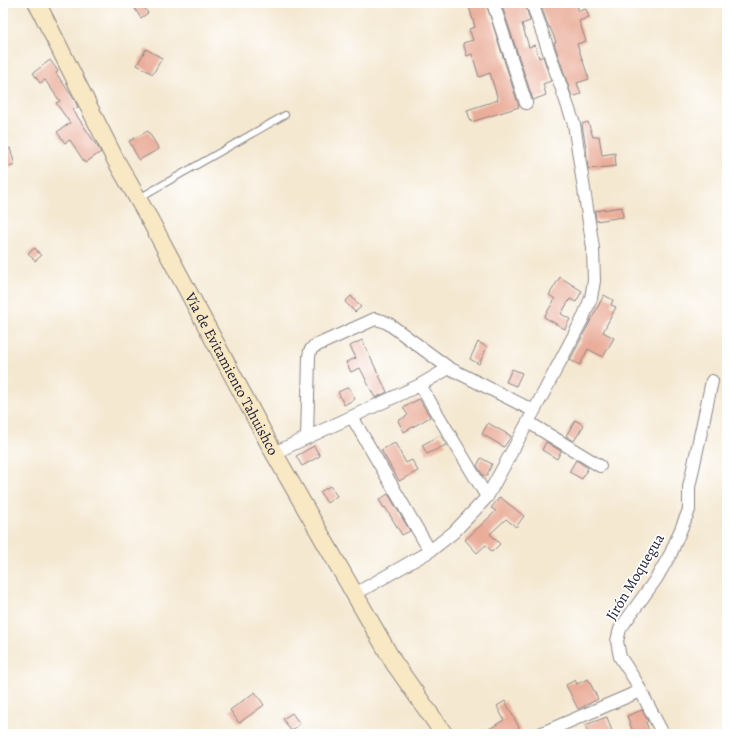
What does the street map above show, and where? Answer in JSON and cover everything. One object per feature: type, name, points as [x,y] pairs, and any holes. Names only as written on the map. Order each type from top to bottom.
[{"type":"main road","name":"Vía de Evitamiento Tahuishco","points":[[37,3],[115,159],[150,220],[274,453],[394,663],[444,734]]},
{"type":"street","points":[[493,3],[526,103]]},
{"type":"street","points":[[355,594],[430,551],[454,532],[487,497],[584,318],[591,298],[594,281],[593,248],[574,124],[532,3]]},
{"type":"street","points":[[307,438],[310,351],[313,347],[375,319],[383,320],[449,368],[534,411]]},
{"type":"street","points":[[274,453],[420,385],[449,368]]},
{"type":"street","name":"Jirón Moquegua","points":[[662,734],[653,713],[635,680],[620,657],[617,642],[620,629],[656,579],[670,553],[689,510],[689,487],[712,381]]},
{"type":"street","points":[[420,385],[487,497]]},
{"type":"street","points":[[352,417],[430,551]]},
{"type":"street","points":[[528,422],[600,466]]},
{"type":"street","points":[[540,734],[640,691]]},
{"type":"lane","points":[[138,199],[285,115]]},
{"type":"building","points":[[131,3],[141,3],[148,13],[141,18]]},
{"type":"building","points":[[468,3],[486,3],[519,107],[471,122],[467,110],[498,100],[490,73],[479,77],[472,54],[467,56],[463,43],[473,40],[469,29],[475,27]]},
{"type":"building","points":[[501,3],[525,3],[530,21],[522,24],[529,47],[535,45],[539,58],[543,56],[551,81],[543,84],[546,95],[533,100]]},
{"type":"building","points":[[540,3],[576,3],[579,11],[586,9],[589,17],[579,21],[586,41],[577,44],[589,79],[577,83],[581,94],[572,97],[554,43],[556,42]]},
{"type":"building","points":[[146,49],[162,58],[153,74],[137,65]]},
{"type":"building","points":[[50,60],[58,71],[56,73],[78,107],[73,110],[101,152],[85,163],[70,140],[65,143],[57,132],[70,123],[56,103],[60,101],[45,80],[40,83],[33,73]]},
{"type":"building","points":[[588,122],[593,137],[599,136],[602,155],[615,153],[616,166],[588,169],[582,124]]},
{"type":"building","points":[[148,131],[159,149],[139,160],[129,141]]},
{"type":"building","points":[[10,148],[15,165],[3,169],[3,150]]},
{"type":"building","points":[[622,207],[623,217],[596,221],[595,211]]},
{"type":"building","points":[[35,248],[41,256],[35,261],[28,253]]},
{"type":"building","points":[[560,277],[582,291],[576,302],[570,299],[561,314],[570,319],[565,329],[544,317],[555,299],[549,295]]},
{"type":"building","points":[[604,295],[613,300],[611,305],[616,307],[603,332],[614,338],[603,357],[588,349],[580,365],[570,360]]},
{"type":"building","points":[[351,296],[361,307],[355,312],[345,302]]},
{"type":"building","points":[[362,340],[387,392],[375,398],[360,368],[351,372],[346,362],[356,358],[350,346]]},
{"type":"building","points":[[478,342],[487,347],[479,364],[470,359]]},
{"type":"building","points":[[512,369],[522,373],[516,386],[506,382]]},
{"type":"building","points":[[349,387],[355,399],[344,405],[338,392]]},
{"type":"building","points":[[419,399],[430,417],[404,432],[398,421],[408,415],[403,408]]},
{"type":"building","points":[[575,420],[584,425],[574,441],[566,436]]},
{"type":"building","points":[[488,423],[511,436],[504,447],[482,434]]},
{"type":"building","points":[[441,435],[446,445],[427,454],[422,445]]},
{"type":"building","points":[[546,442],[561,451],[557,459],[542,450]]},
{"type":"building","points":[[395,443],[406,463],[412,460],[418,471],[399,481],[381,450]]},
{"type":"building","points":[[314,446],[320,456],[302,466],[296,456]]},
{"type":"building","points":[[481,458],[492,464],[486,477],[477,466]]},
{"type":"building","points":[[576,460],[588,468],[582,479],[569,472]]},
{"type":"building","points":[[330,486],[337,496],[327,503],[320,492]]},
{"type":"building","points":[[388,494],[410,531],[402,535],[379,500]]},
{"type":"building","points":[[500,497],[524,516],[516,527],[506,519],[490,534],[500,544],[492,552],[486,545],[477,553],[465,540],[496,511],[491,508]]},
{"type":"building","points":[[588,679],[598,699],[578,709],[566,685],[575,680],[577,684]]},
{"type":"building","points":[[255,692],[264,705],[239,723],[230,710]]},
{"type":"building","points":[[505,701],[521,731],[514,734],[481,734],[504,720],[497,706]]},
{"type":"building","points":[[642,710],[648,721],[646,722],[650,734],[634,734],[627,716]]},
{"type":"building","points":[[292,713],[300,724],[291,731],[283,719]]},
{"type":"building","points":[[607,717],[613,734],[589,734],[585,725]]}]
